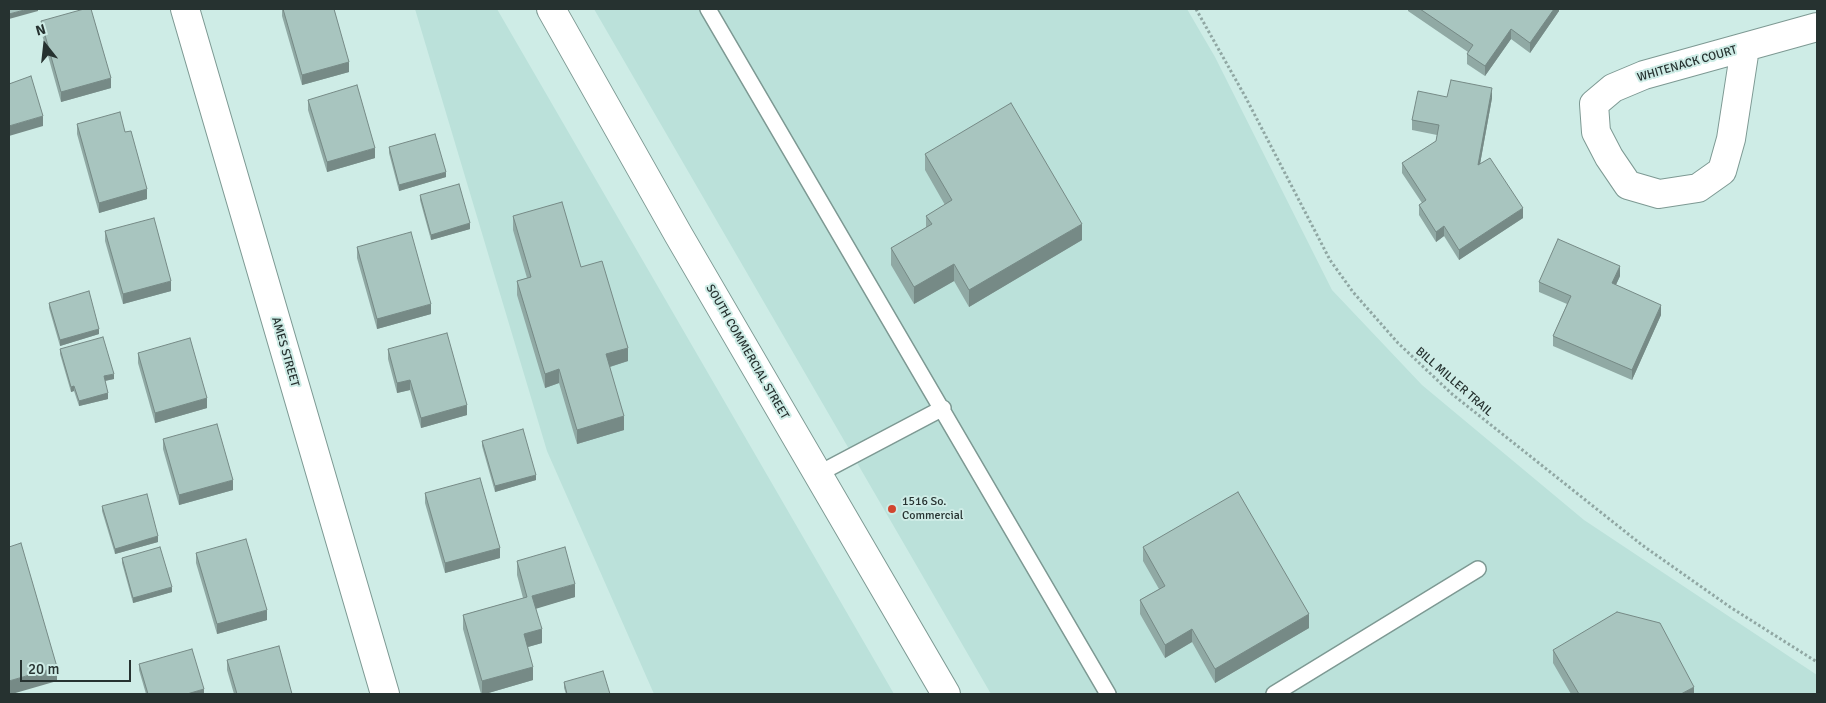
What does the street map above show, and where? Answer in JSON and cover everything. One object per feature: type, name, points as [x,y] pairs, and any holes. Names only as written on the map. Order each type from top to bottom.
[{"type":"street","name":"AMES STREET","points":[[185,9],[385,694]]},
{"type":"street","name":"SOUTH COMMERCIAL STREET","points":[[551,9],[946,694]]},
{"type":"street","name":"WHITENACK COURT","points":[[1744,48],[1731,139],[1722,171],[1698,188],[1660,194],[1628,185],[1609,157],[1596,132],[1594,104],[1613,88],[1644,75],[1817,28]]},
{"type":"lane","points":[[708,9],[943,408],[1108,694]]},
{"type":"lane","points":[[818,474],[943,408]]},
{"type":"lane","points":[[1274,694],[1478,569]]},
{"type":"path","name":"BILL MILLER TRAIL","points":[[1196,9],[1246,98],[1330,260],[1353,292],[1398,343],[1452,394],[1642,546],[1730,608],[1817,662]]},
{"type":"shaded area","points":[[415,9],[497,9],[894,694],[654,694],[547,451]]},
{"type":"shaded area","points":[[594,9],[1187,9],[1215,57],[1332,290],[1422,385],[1584,520],[1817,675],[1817,694],[991,694]]},
{"type":"building","points":[[9,9],[28,9],[9,14]]},
{"type":"building","points":[[84,9],[91,9],[111,78],[61,92],[41,21]]},
{"type":"building","points":[[283,9],[334,9],[349,62],[302,75]]},
{"type":"building","points":[[1420,9],[1554,9],[1530,43],[1511,29],[1485,66],[1467,54],[1473,45]]},
{"type":"building","points":[[31,76],[43,116],[9,126],[9,84]]},
{"type":"building","points":[[1451,80],[1492,88],[1478,165],[1490,158],[1523,208],[1459,250],[1444,226],[1436,232],[1419,205],[1426,200],[1402,163],[1436,141],[1439,125],[1412,120],[1418,91],[1447,97]]},
{"type":"building","points":[[357,85],[375,148],[327,162],[308,100]]},
{"type":"building","points":[[1011,103],[1082,224],[969,290],[954,264],[914,287],[891,248],[932,224],[926,216],[952,200],[925,154]]},
{"type":"building","points":[[120,112],[125,132],[131,131],[147,189],[99,203],[77,124]]},
{"type":"building","points":[[435,134],[446,172],[399,185],[389,147]]},
{"type":"building","points":[[459,184],[470,223],[431,235],[420,195]]},
{"type":"building","points":[[562,202],[581,267],[602,261],[628,348],[606,354],[624,416],[577,430],[559,369],[545,374],[517,281],[531,277],[513,216]]},
{"type":"building","points":[[154,218],[171,281],[123,294],[105,231]]},
{"type":"building","points":[[411,232],[431,304],[377,319],[357,247]]},
{"type":"building","points":[[1558,239],[1620,266],[1612,283],[1661,305],[1632,370],[1553,336],[1571,296],[1539,282]]},
{"type":"building","points":[[89,291],[99,329],[60,340],[49,303]]},
{"type":"building","points":[[447,333],[467,405],[421,418],[410,380],[397,383],[388,349]]},
{"type":"building","points":[[103,337],[114,374],[104,376],[108,393],[79,401],[74,386],[71,387],[60,349]]},
{"type":"building","points":[[190,338],[207,398],[155,413],[138,353]]},
{"type":"building","points":[[217,424],[233,480],[179,495],[163,439]]},
{"type":"building","points":[[523,429],[536,475],[495,486],[482,441]]},
{"type":"building","points":[[480,478],[500,548],[445,563],[425,493]]},
{"type":"building","points":[[1238,492],[1309,614],[1215,669],[1192,629],[1165,645],[1140,600],[1165,586],[1143,547]]},
{"type":"building","points":[[147,494],[158,536],[115,549],[102,506]]},
{"type":"building","points":[[246,539],[267,610],[217,624],[196,553]]},
{"type":"building","points":[[21,543],[57,667],[9,681],[9,547]]},
{"type":"building","points":[[160,547],[172,587],[133,598],[122,558]]},
{"type":"building","points":[[565,547],[575,584],[532,596],[542,629],[524,634],[533,667],[482,681],[463,615],[527,597],[517,561]]},
{"type":"building","points":[[1617,612],[1660,623],[1694,687],[1681,694],[1579,694],[1553,650]]},
{"type":"building","points":[[279,646],[292,694],[237,694],[227,660]]},
{"type":"building","points":[[192,649],[204,689],[187,694],[148,694],[139,664]]},
{"type":"building","points":[[603,671],[610,694],[567,694],[564,682]]},
{"type":"place","name":"1516 So. Commercial","points":[[892,509]]}]
